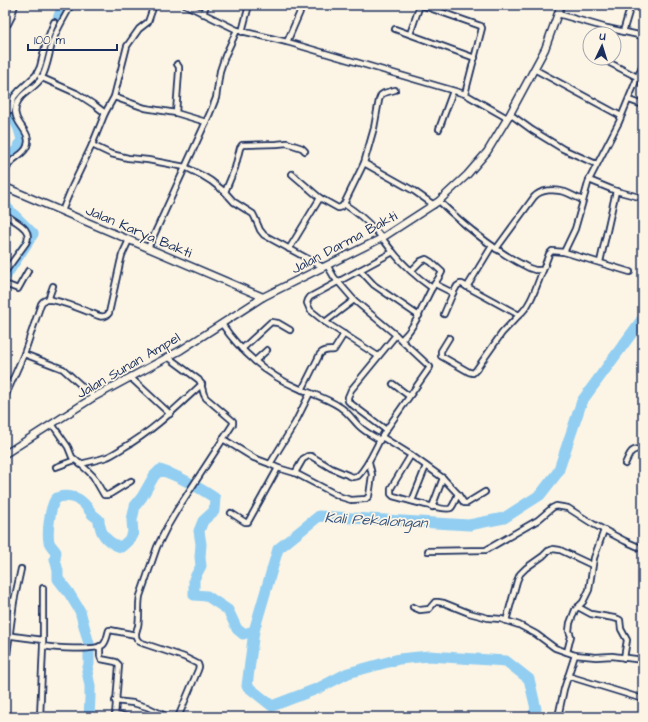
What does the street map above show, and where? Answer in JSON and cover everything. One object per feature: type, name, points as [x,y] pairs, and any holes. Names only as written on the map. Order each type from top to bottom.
[{"type":"street","points":[[12,29],[6,24],[11,18],[15,5]]},
{"type":"street","points":[[10,110],[16,98],[39,76],[53,40],[71,5]]},
{"type":"street","points":[[62,211],[92,146],[105,113],[114,97],[127,46],[139,29],[148,22],[154,5]]},
{"type":"street","points":[[186,5],[239,31],[287,42],[465,94],[509,116],[563,149],[596,164]]},
{"type":"street","points":[[203,14],[206,5]]},
{"type":"street","points":[[148,248],[206,122],[216,98],[224,56],[239,31],[250,5]]},
{"type":"street","points":[[287,42],[303,5]]},
{"type":"street","points":[[410,34],[421,5],[481,26],[482,32],[465,94]]},
{"type":"street","name":"Jalan Darma Bakti","points":[[263,297],[325,266],[385,243],[437,203],[467,175],[487,152],[509,116],[545,49],[561,5]]},
{"type":"street","points":[[623,32],[631,5]]},
{"type":"street","points":[[558,14],[607,28],[643,36]]},
{"type":"street","points":[[39,76],[46,43],[54,22]]},
{"type":"street","points":[[395,29],[475,58]]},
{"type":"street","points":[[176,113],[179,71],[177,64]]},
{"type":"street","points":[[564,252],[575,229],[589,180],[629,100],[643,64]]},
{"type":"street","points":[[615,66],[637,78]]},
{"type":"street","points":[[534,69],[621,116]]},
{"type":"street","points":[[39,76],[76,93],[105,113]]},
{"type":"street","points":[[292,174],[320,198],[338,208],[341,207],[344,204],[364,163],[374,128],[381,95],[395,90]]},
{"type":"street","points":[[439,129],[453,91]]},
{"type":"street","points":[[114,97],[145,108],[176,113],[206,122]]},
{"type":"street","points":[[7,168],[28,145],[27,134],[16,118],[16,98]]},
{"type":"street","points":[[629,100],[643,105]]},
{"type":"street","points":[[225,192],[235,168],[242,145],[288,143],[302,148],[305,151]]},
{"type":"street","points":[[92,146],[111,154],[185,168],[211,181],[225,192],[234,202],[253,214],[260,230],[264,235],[325,266],[354,300],[396,335],[430,367],[430,370],[386,430],[369,462],[358,476],[353,477],[331,468],[311,456],[303,459],[295,473]]},
{"type":"street","points":[[364,163],[437,203],[494,248],[529,268],[543,270]]},
{"type":"street","points":[[589,180],[616,191],[643,198]]},
{"type":"street","name":"Jalan Karya Bakti","points":[[5,187],[263,297]]},
{"type":"street","points":[[467,287],[494,248],[534,196],[538,193],[542,191],[564,192],[583,200]]},
{"type":"street","points":[[600,262],[616,191]]},
{"type":"street","points":[[289,249],[320,198]]},
{"type":"street","points":[[344,204],[366,220],[393,252],[425,283],[453,293]]},
{"type":"street","points":[[5,214],[25,229],[28,235],[26,243],[5,272]]},
{"type":"street","points":[[5,397],[24,354],[39,307],[44,301],[48,300],[64,304],[103,317],[107,316],[109,313],[122,255],[129,240]]},
{"type":"street","points":[[449,338],[441,351],[441,356],[473,373],[502,333],[525,309],[531,299],[549,254],[552,251],[564,252],[630,272]]},
{"type":"street","points":[[378,356],[325,322],[310,310],[307,303],[310,297],[393,252]]},
{"type":"street","points":[[401,340],[419,316],[442,272],[426,259],[421,261],[411,271]]},
{"type":"street","points":[[360,270],[374,285],[419,316]]},
{"type":"street","points":[[7,285],[18,289],[28,271]]},
{"type":"street","points":[[444,314],[453,293],[460,284],[519,315]]},
{"type":"street","points":[[48,300],[53,286]]},
{"type":"street","name":"Jalan Sunan Ampel","points":[[5,454],[94,398],[181,350],[263,297]]},
{"type":"street","points":[[325,322],[354,300]]},
{"type":"street","points":[[242,349],[271,322],[278,323],[290,330]]},
{"type":"street","points":[[222,324],[231,337],[255,361],[276,376],[302,390],[322,397],[341,407],[362,429],[411,455],[443,478],[464,503],[467,503],[485,492]]},
{"type":"street","points":[[302,390],[320,354],[323,351],[334,350],[344,334]]},
{"type":"street","points":[[386,430],[350,403],[348,396],[351,390],[396,335]]},
{"type":"street","points":[[255,361],[267,350]]},
{"type":"street","points":[[24,354],[63,369],[94,398]]},
{"type":"street","points":[[168,357],[192,374],[202,384],[206,398],[233,421],[233,424],[177,510],[157,547],[140,596],[139,622],[136,638],[139,641],[184,657],[198,664],[199,667],[179,716]]},
{"type":"street","points":[[130,377],[170,414]]},
{"type":"street","points":[[80,464],[108,456],[130,444],[170,414],[202,384]]},
{"type":"street","points":[[393,384],[410,396]]},
{"type":"street","points":[[270,464],[295,423],[310,393]]},
{"type":"street","points":[[52,424],[68,447],[72,457],[93,476],[104,495],[110,494],[131,481]]},
{"type":"street","points":[[223,439],[254,458],[295,473],[341,497],[350,500],[366,499],[368,496],[372,475],[369,462]]},
{"type":"street","points":[[625,464],[631,451],[636,448],[643,449]]},
{"type":"street","points":[[411,455],[391,488],[390,491],[393,496],[450,509],[458,494]]},
{"type":"street","points":[[56,467],[75,460]]},
{"type":"street","points":[[412,501],[426,466]]},
{"type":"street","points":[[231,513],[246,523],[248,522],[278,468]]},
{"type":"street","points":[[432,506],[443,478]]},
{"type":"street","points":[[428,551],[486,550],[538,520],[556,506],[568,508],[604,530],[643,549]]},
{"type":"street","points":[[567,652],[571,636],[569,631],[570,623],[575,610],[586,598],[589,590],[592,565],[604,530]]},
{"type":"street","points":[[506,621],[520,574],[548,551],[553,549],[560,550],[592,565]]},
{"type":"street","points":[[5,670],[14,601],[21,569]]},
{"type":"street","points":[[40,717],[43,646],[43,588]]},
{"type":"street","points":[[5,601],[14,601]]},
{"type":"street","points":[[413,607],[420,610],[429,610],[435,602],[440,602],[479,616],[519,625],[536,634],[555,648],[575,655],[596,657],[612,656],[643,660]]},
{"type":"street","points":[[578,607],[591,614],[620,620],[621,629],[627,640],[624,658]]},
{"type":"street","points":[[43,646],[71,649],[100,646],[106,641],[109,630],[136,635]]},
{"type":"street","points":[[9,636],[43,640]]},
{"type":"street","points":[[100,646],[101,659],[116,662],[119,665],[115,714],[129,717]]},
{"type":"street","points":[[558,717],[564,689],[575,655]]},
{"type":"street","points":[[568,676],[643,699]]},
{"type":"street","points":[[115,701],[133,703],[147,707],[168,717]]},
{"type":"waterway","points":[[5,165],[22,140],[12,113],[13,105],[17,95],[36,79],[44,63],[63,5]]},
{"type":"waterway","points":[[5,206],[33,234],[5,277]]},
{"type":"waterway","name":"Kali Pekalongan","points":[[532,717],[536,709],[529,679],[506,661],[429,656],[399,659],[348,673],[319,688],[272,706],[247,686],[254,631],[278,549],[319,516],[469,525],[504,518],[540,495],[558,472],[582,401],[643,318]]},
{"type":"waterway","points":[[89,717],[90,686],[87,671],[89,664],[89,644],[80,611],[58,579],[55,559],[56,552],[49,542],[48,532],[50,518],[57,498],[61,496],[70,497],[76,498],[82,502],[92,514],[98,518],[101,530],[105,537],[110,542],[121,547],[133,534],[132,520],[135,506],[154,476],[160,470],[182,479],[215,498],[214,511],[203,521],[199,531],[201,544],[201,566],[194,579],[194,595],[207,596],[228,610],[237,629],[243,634],[254,631]]}]
